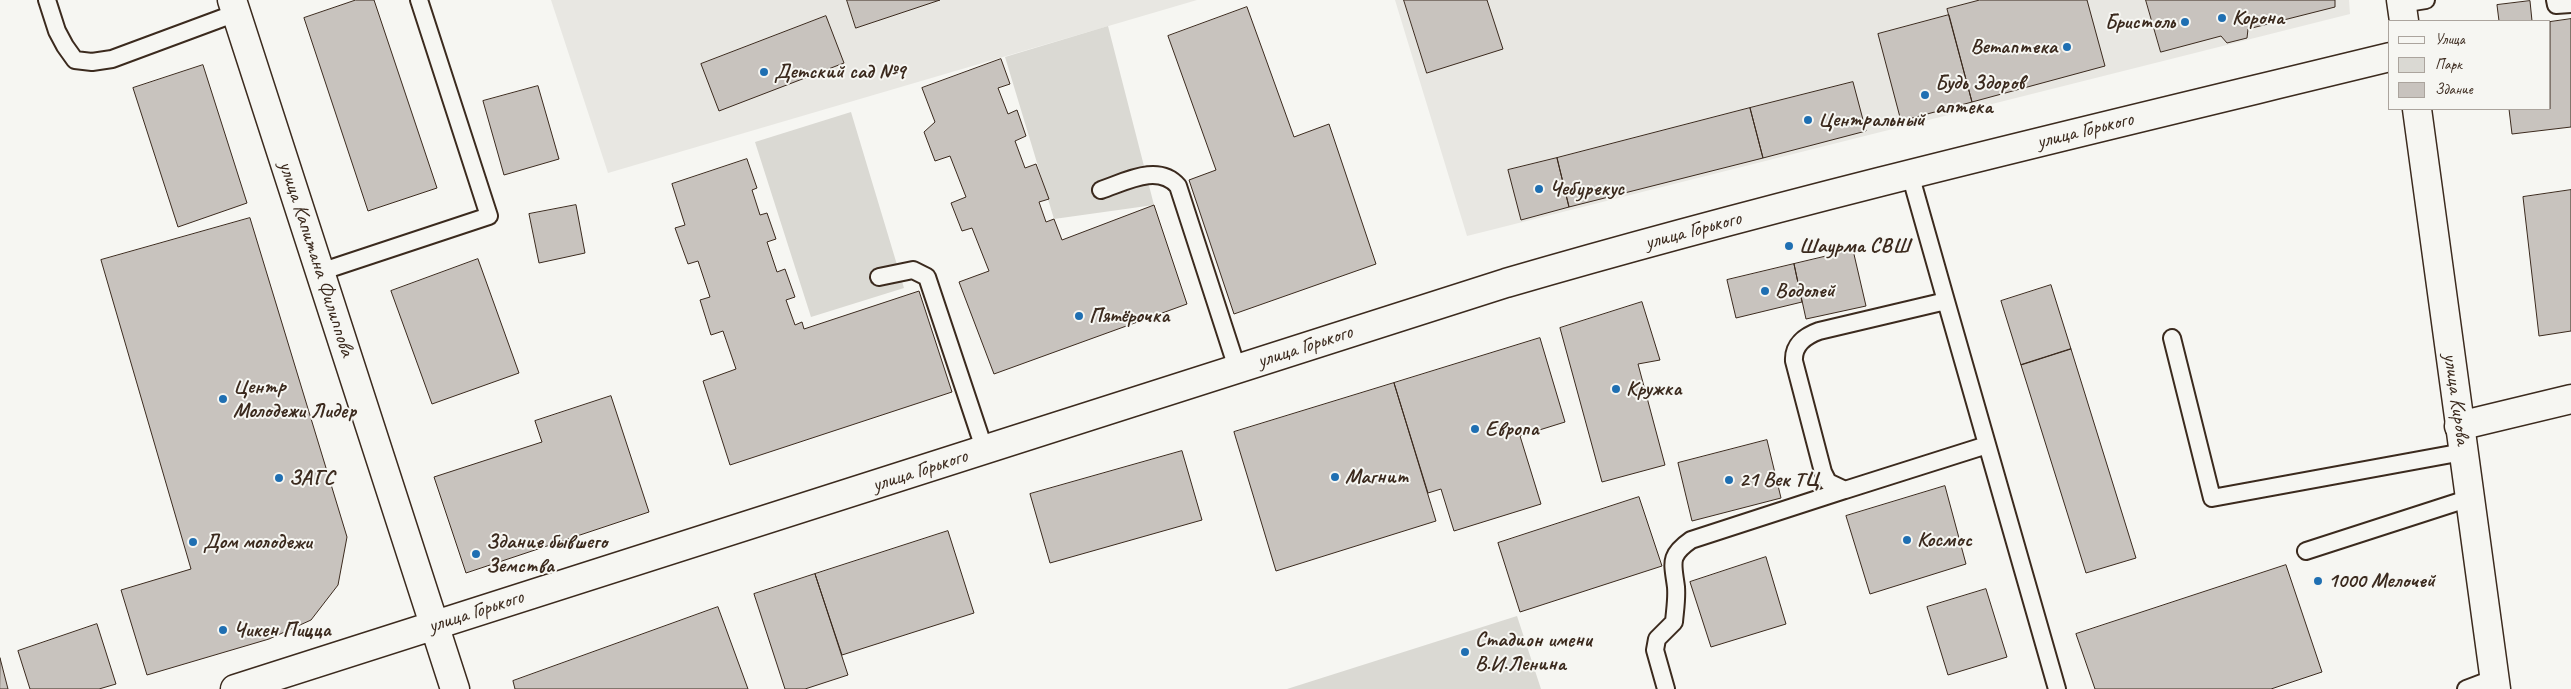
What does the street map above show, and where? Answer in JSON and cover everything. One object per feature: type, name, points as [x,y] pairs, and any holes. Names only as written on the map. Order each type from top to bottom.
[{"type":"street","name":"улица Капитана Филиппова","points":[[234,7],[455,689]]},
{"type":"street","name":"улица Горького","points":[[235,689],[985,451],[1237,368],[1576,263],[1910,174],[2388,57]]},
{"type":"street","name":"улица Кирова","points":[[2417,110],[2496,684]]},
{"type":"street","points":[[2461,439],[2571,399]]},
{"type":"lane","points":[[47,0],[65,46],[75,60],[92,62],[112,59],[234,7]]},
{"type":"lane","points":[[320,272],[489,216],[419,0]]},
{"type":"lane","points":[[2555,0],[2556,5],[2571,4]]},
{"type":"lane","points":[[1101,190],[1156,174],[1172,179],[1178,186],[1237,368]]},
{"type":"lane","points":[[1910,174],[2057,689]]},
{"type":"lane","points":[[879,277],[913,270],[927,277],[985,451]]},
{"type":"lane","points":[[1845,490],[1831,484],[1822,472],[1794,361],[1798,345],[1806,337],[1819,331],[1946,301]]},
{"type":"lane","points":[[2172,338],[2212,498],[2461,439]]},
{"type":"lane","points":[[1666,689],[1655,650],[1657,639],[1674,622],[1676,588],[1672,564],[1680,548],[1700,537],[1987,445]]},
{"type":"lane","points":[[2306,551],[2470,498]]},
{"type":"lane","points":[[2466,689],[2496,684]]},
{"type":"shaded area","name":"Детский сад №9","points":[[551,0],[1197,0],[608,173]]},
{"type":"shaded area","points":[[1395,0],[2349,0],[2350,14],[1467,236]]},
{"type":"green space","points":[[1108,26],[1154,205],[1054,219],[1005,57]]},
{"type":"green space","points":[[851,112],[904,288],[811,317],[755,142]]},
{"type":"green space","name":"Стадион имени В.И.Ленина","points":[[1517,616],[1541,689],[1287,689]]},
{"type":"building","points":[[356,0],[374,0],[437,188],[368,211],[304,18]]},
{"type":"building","points":[[847,0],[940,0],[856,28]]},
{"type":"building","points":[[1404,0],[1487,0],[1503,49],[1427,73]]},
{"type":"building","points":[[1980,0],[2087,0],[2105,66],[1972,102],[1947,9]]},
{"type":"building","name":"Корона","points":[[2146,0],[2335,0],[2335,7],[2248,29],[2247,38],[2227,43],[2221,36],[2161,52]]},
{"type":"building","points":[[2530,1],[2532,20],[2499,20],[2497,5]]},
{"type":"building","points":[[1247,7],[1294,137],[1329,124],[1376,264],[1234,314],[1189,180],[1216,170],[1168,36]]},
{"type":"building","points":[[1949,15],[1972,102],[1901,121],[1878,34]]},
{"type":"building","points":[[826,16],[844,63],[719,111],[701,64]]},
{"type":"building","points":[[2571,19],[2571,127],[2512,134],[2509,110],[2551,110],[2551,22]]},
{"type":"building","points":[[1001,59],[1010,84],[998,88],[1008,114],[1017,110],[1026,136],[1015,141],[1025,168],[1036,164],[1049,199],[1039,202],[1046,222],[1054,219],[1062,240],[1154,205],[1187,304],[994,374],[959,282],[989,271],[972,228],[962,231],[951,203],[966,197],[950,156],[935,161],[924,132],[935,122],[922,88]]},
{"type":"building","points":[[203,65],[247,203],[178,227],[133,88]]},
{"type":"building","name":"Центральный","points":[[1853,82],[1866,131],[1763,158],[1750,108]]},
{"type":"building","points":[[538,86],[559,159],[504,175],[483,101]]},
{"type":"building","points":[[1750,108],[1763,158],[1569,207],[1557,158]]},
{"type":"building","points":[[1557,158],[1569,207],[1521,220],[1508,170]]},
{"type":"building","points":[[747,159],[757,188],[752,190],[760,215],[767,213],[776,239],[767,242],[777,272],[785,269],[795,297],[786,300],[795,325],[802,322],[804,329],[919,291],[952,392],[730,465],[703,381],[736,369],[723,331],[711,335],[700,300],[710,297],[698,261],[688,264],[675,228],[685,225],[672,184]]},
{"type":"building","points":[[2571,190],[2571,331],[2539,336],[2523,197]]},
{"type":"building","points":[[576,205],[585,253],[539,263],[529,214]]},
{"type":"building","name":"Центр Молодежи Лидер","points":[[250,218],[347,537],[338,585],[311,620],[269,639],[147,675],[121,590],[191,569],[101,260]]},
{"type":"building","points":[[1853,250],[1866,306],[1806,319],[1794,264]]},
{"type":"building","points":[[478,259],[519,373],[432,404],[391,291]]},
{"type":"building","name":"Водолей","points":[[1794,264],[1802,302],[1736,318],[1727,280]]},
{"type":"building","points":[[2051,285],[2071,349],[2021,365],[2001,301]]},
{"type":"building","points":[[1642,302],[1660,360],[1638,364],[1665,465],[1602,482],[1560,328]]},
{"type":"building","name":"Европа","points":[[1540,338],[1565,422],[1520,436],[1541,504],[1454,531],[1441,489],[1428,493],[1394,383]]},
{"type":"building","points":[[2071,349],[2136,558],[2086,573],[2021,365]]},
{"type":"building","points":[[1394,383],[1436,521],[1276,571],[1234,432]]},
{"type":"building","points":[[611,396],[649,512],[466,573],[434,477],[542,442],[535,421]]},
{"type":"building","name":"21 Век ТЦ","points":[[1767,440],[1781,498],[1692,521],[1678,463]]},
{"type":"building","points":[[1182,451],[1202,520],[1050,563],[1030,494]]},
{"type":"building","name":"Космос","points":[[1945,486],[1966,564],[1870,594],[1846,516]]},
{"type":"building","points":[[1639,497],[1662,566],[1520,612],[1498,543]]},
{"type":"building","points":[[948,531],[974,613],[842,655],[815,574]]},
{"type":"building","points":[[1766,557],[1786,624],[1711,647],[1690,582]]},
{"type":"building","points":[[2286,565],[2322,672],[2271,689],[2095,689],[2076,634]]},
{"type":"building","points":[[815,574],[848,675],[805,689],[785,689],[754,594]]},
{"type":"building","points":[[1986,589],[2007,657],[1948,675],[1927,607]]},
{"type":"building","points":[[718,607],[748,689],[515,689],[513,681]]},
{"type":"building","points":[[97,624],[116,684],[99,689],[30,689],[18,651]]},
{"type":"building","points":[[0,658],[8,689],[0,689]]},
{"type":"place","name":"Корона","points":[[2222,18]]},
{"type":"place","name":"Бристоль","points":[[2185,22]]},
{"type":"place","name":"Ветаптека","points":[[2067,47]]},
{"type":"place","name":"Детский сад №9","points":[[764,72]]},
{"type":"place","name":"Будь Здоров аптека","points":[[1925,95]]},
{"type":"place","name":"Центральный","points":[[1808,120]]},
{"type":"place","name":"Чебурекус","points":[[1539,189]]},
{"type":"place","name":"Шаурма СВШ","points":[[1789,246]]},
{"type":"place","name":"Водолей","points":[[1765,291]]},
{"type":"place","name":"Пятёрочка","points":[[1079,316]]},
{"type":"place","name":"Кружка","points":[[1616,389]]},
{"type":"place","name":"Центр Молодежи Лидер","points":[[223,399]]},
{"type":"place","name":"Европа","points":[[1475,429]]},
{"type":"place","name":"Магнит","points":[[1335,477]]},
{"type":"place","name":"ЗАГС","points":[[279,478]]},
{"type":"place","name":"21 Век ТЦ","points":[[1729,480]]},
{"type":"place","name":"Космос","points":[[1907,540]]},
{"type":"place","name":"Дом молодежи","points":[[193,542]]},
{"type":"place","name":"Здание бывшего Земства","points":[[476,554]]},
{"type":"place","name":"1000 Мелочей","points":[[2318,581]]},
{"type":"place","name":"Чикен Пицца","points":[[223,630]]},
{"type":"place","name":"Стадион имени В.И.Ленина","points":[[1465,652]]}]
